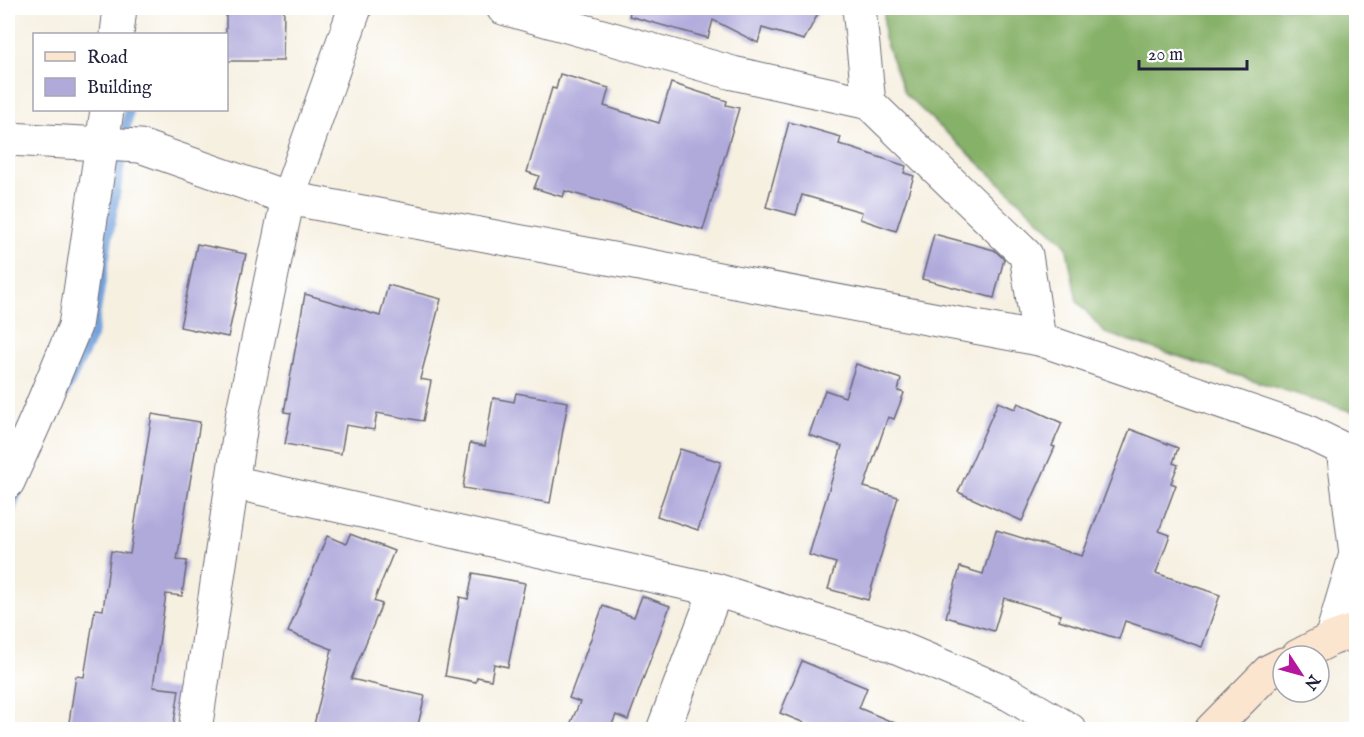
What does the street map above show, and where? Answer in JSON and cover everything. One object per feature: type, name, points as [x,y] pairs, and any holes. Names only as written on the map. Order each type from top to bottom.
[{"type":"street","points":[[117,33],[120,8]]},
{"type":"street","points":[[195,729],[243,411],[288,198],[355,8]]},
{"type":"street","points":[[503,8],[558,15],[733,73],[869,104],[1026,255],[1039,339]]},
{"type":"street","points":[[860,8],[869,104]]},
{"type":"street","points":[[8,482],[75,326],[117,144],[107,111]]},
{"type":"street","points":[[8,139],[117,144],[288,198],[1039,339],[1304,430],[1350,455],[1356,554],[1344,634],[1323,644]]},
{"type":"street","points":[[232,482],[716,590],[892,645],[1009,694],[1070,729]]},
{"type":"street","points":[[663,729],[716,590]]},
{"type":"street","points":[[1211,729],[1271,670]]},
{"type":"green space","points":[[884,8],[1356,8],[1356,413],[1105,333],[1077,301],[1066,245],[905,94],[884,38]]},
{"type":"building","points":[[226,8],[284,8],[283,61],[228,61],[228,33],[226,33]]},
{"type":"building","points":[[631,8],[821,8],[804,40],[762,28],[758,43],[713,20],[708,38],[629,16]]},
{"type":"building","points":[[560,74],[609,88],[604,106],[659,123],[671,83],[727,101],[726,105],[739,108],[703,230],[565,191],[563,197],[534,188],[539,176],[527,172],[552,88],[556,89]]},
{"type":"building","points":[[789,122],[841,137],[839,144],[906,166],[904,173],[914,176],[896,231],[860,219],[862,212],[802,195],[796,215],[766,207]]},
{"type":"building","points":[[934,234],[994,250],[1004,259],[994,298],[922,279]]},
{"type":"building","points":[[197,244],[246,254],[228,337],[180,327]]},
{"type":"building","points":[[388,285],[441,299],[420,379],[431,381],[423,421],[377,413],[374,430],[346,425],[341,454],[285,444],[291,413],[284,412],[305,294],[380,316]]},
{"type":"building","points":[[856,364],[901,379],[898,391],[904,393],[894,419],[888,417],[864,487],[898,497],[868,600],[828,589],[836,563],[809,555],[842,446],[809,435],[825,390],[845,397]]},
{"type":"building","points":[[516,393],[568,402],[550,503],[463,488],[470,443],[485,446],[493,398],[514,402]]},
{"type":"building","points":[[998,402],[1015,409],[1018,403],[1062,423],[1052,446],[1055,447],[1022,521],[958,492]]},
{"type":"building","points":[[152,414],[200,422],[177,560],[187,561],[182,596],[166,594],[153,687],[179,690],[173,729],[68,729],[76,676],[84,677],[95,609],[103,610],[111,551],[130,554]]},
{"type":"building","points":[[1130,429],[1178,448],[1173,463],[1178,465],[1171,483],[1176,485],[1159,531],[1170,535],[1156,573],[1220,595],[1202,647],[1125,621],[1119,639],[1059,620],[1061,615],[1004,598],[994,631],[946,617],[960,567],[983,574],[996,530],[1082,556]]},
{"type":"building","points":[[680,449],[721,462],[698,530],[657,516]]},
{"type":"building","points":[[350,534],[394,551],[374,601],[382,604],[351,679],[425,696],[417,729],[313,729],[332,649],[288,632],[327,536],[346,544]]},
{"type":"building","points":[[473,573],[525,583],[508,667],[494,664],[491,680],[477,677],[476,682],[445,676],[460,597],[468,599]]},
{"type":"building","points":[[642,596],[670,606],[628,720],[616,715],[610,729],[568,729],[580,702],[569,698],[603,606],[634,617]]},
{"type":"building","points":[[802,661],[867,688],[859,708],[909,729],[819,729],[780,713]]},
{"type":"waterway","points":[[64,394],[92,336],[129,111]]},
{"type":"waterway","points":[[8,518],[20,483]]}]
